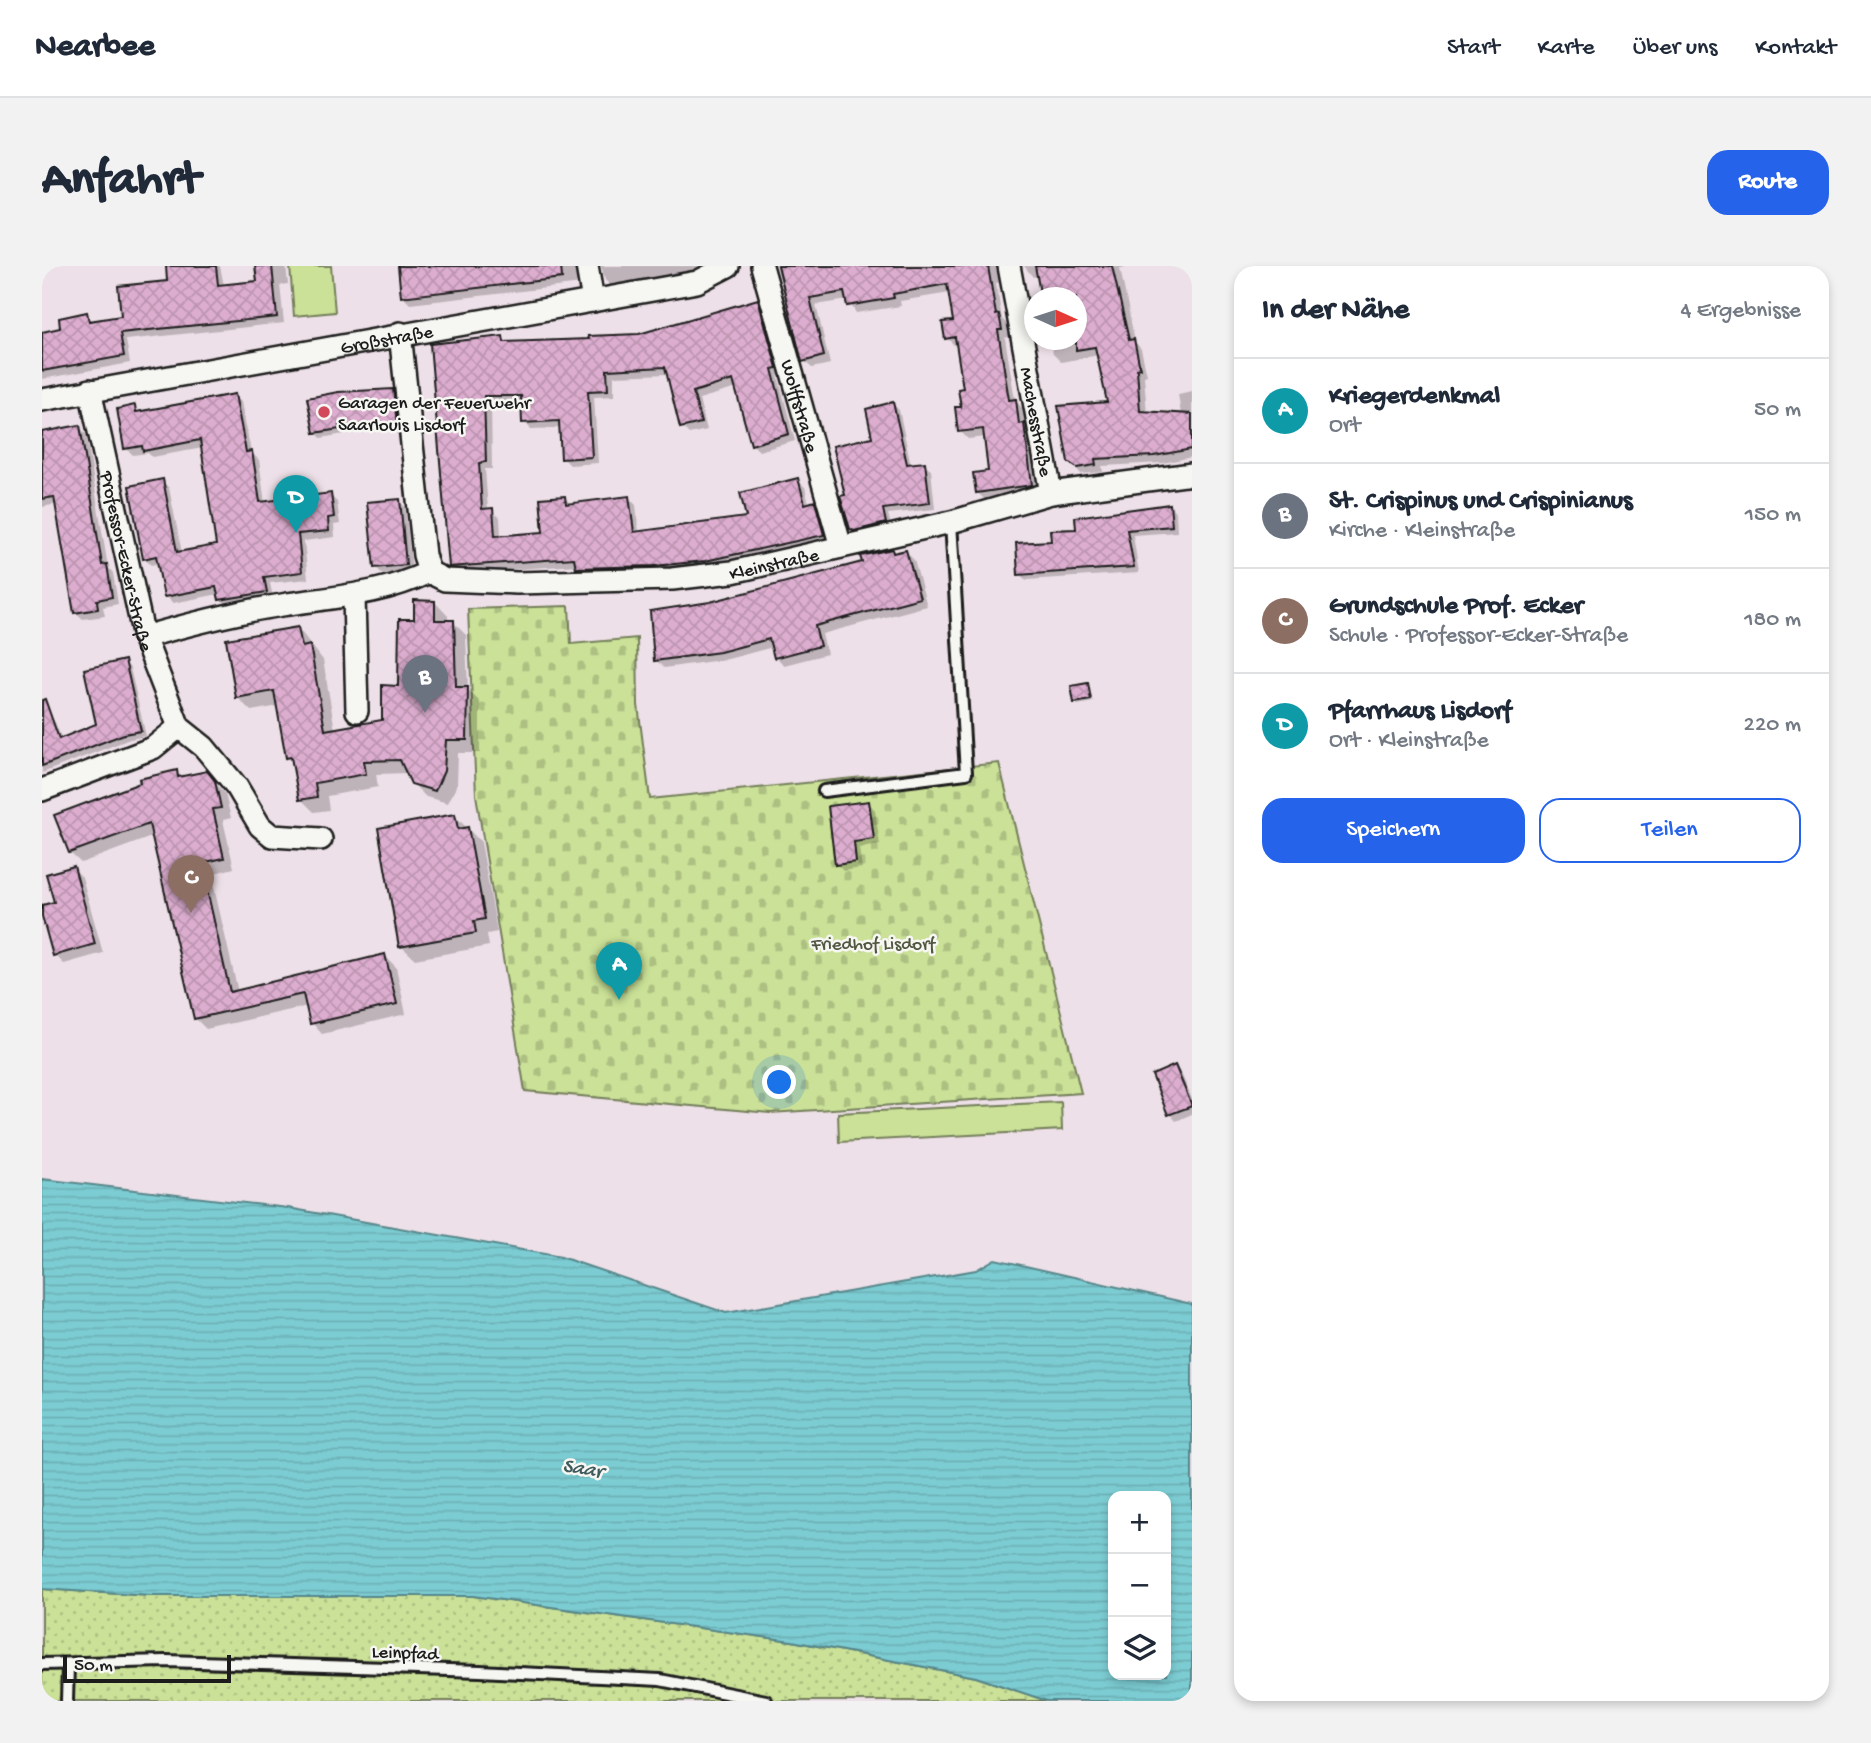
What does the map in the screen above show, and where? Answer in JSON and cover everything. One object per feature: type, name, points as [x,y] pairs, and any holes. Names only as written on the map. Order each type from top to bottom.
[{"type":"street","points":[[587,266],[593,301]]},
{"type":"street","name":"Großstraße","points":[[42,400],[697,282],[728,266]]},
{"type":"street","name":"Wolffstraße","points":[[762,266],[841,547]]},
{"type":"street","name":"Machesstraße","points":[[1009,266],[1051,493]]},
{"type":"street","points":[[144,637],[219,616],[284,604],[354,597],[406,583],[429,572],[424,555],[400,334]]},
{"type":"street","name":"Professor-Ecker-Straße","points":[[90,390],[144,637],[178,727]]},
{"type":"street","name":"Kleinstraße","points":[[429,572],[445,580],[517,583],[672,579],[732,572],[951,522],[1051,493],[1192,474]]},
{"type":"street","points":[[354,597],[357,710]]},
{"type":"street","points":[[42,790],[153,748],[178,727],[204,747],[237,787],[260,826],[272,836],[321,839]]},
{"type":"lane","points":[[824,791],[967,773],[951,522]]},
{"type":"lane","name":"Leinpfad","points":[[42,1664],[166,1661],[563,1675],[660,1680],[766,1701]]},
{"type":"lane","points":[[67,1701],[68,1665]]},
{"type":"green space","points":[[290,266],[331,266],[335,312],[294,316]]},
{"type":"green space","name":"Friedhof Lisdorf","points":[[569,606],[571,644],[637,638],[638,705],[650,799],[999,763],[1081,1093],[770,1113],[525,1091],[476,795],[468,609]]},
{"type":"green space","points":[[1061,1102],[1062,1130],[839,1142],[838,1113]]},
{"type":"green space","points":[[42,1589],[151,1596],[473,1596],[792,1641],[976,1677],[1047,1701],[42,1701]]},
{"type":"water","name":"Saar","points":[[42,1179],[288,1208],[561,1257],[726,1313],[976,1270],[995,1259],[1192,1304],[1192,1701],[1047,1701],[976,1677],[792,1641],[473,1596],[151,1596],[42,1589]]},
{"type":"building","points":[[166,266],[216,266],[218,285],[257,281],[255,266],[272,266],[277,317],[120,333],[124,356],[42,371],[42,332],[60,328],[59,318],[87,312],[89,321],[121,316],[118,286],[167,281]]},
{"type":"building","points":[[398,266],[561,266],[562,278],[401,297]]},
{"type":"building","points":[[778,266],[988,266],[996,315],[999,314],[1002,330],[998,330],[1009,400],[1016,399],[1019,424],[1024,423],[1032,485],[976,493],[973,473],[988,471],[983,429],[958,432],[955,407],[961,407],[958,389],[963,388],[955,337],[945,339],[942,322],[953,321],[947,284],[893,294],[894,298],[847,306],[844,292],[810,298],[824,356],[802,362]]},
{"type":"building","points":[[1035,266],[1112,266],[1129,340],[1134,339],[1140,368],[1137,369],[1140,411],[1192,414],[1192,449],[1154,456],[1095,459],[1096,465],[1077,468],[1068,462],[1058,406],[1107,402],[1095,347],[1087,348],[1087,287],[1039,287]]},
{"type":"building","points":[[758,299],[777,368],[772,369],[789,434],[751,445],[733,380],[693,392],[701,423],[680,428],[665,367],[607,370],[608,390],[588,391],[592,457],[561,459],[559,421],[522,423],[521,396],[484,396],[486,462],[479,463],[482,509],[493,508],[495,536],[543,532],[540,498],[565,496],[566,504],[629,496],[634,532],[746,517],[740,493],[798,478],[805,504],[815,501],[824,535],[705,561],[654,566],[576,568],[574,558],[449,567],[430,344],[503,336],[504,342],[639,334]]},
{"type":"building","points":[[393,389],[397,424],[339,426],[340,429],[314,433],[307,398],[338,392]]},
{"type":"building","points":[[235,394],[246,452],[252,451],[260,502],[331,493],[334,517],[328,518],[329,531],[298,534],[302,572],[264,577],[267,592],[219,600],[216,587],[164,597],[156,556],[143,559],[129,486],[163,479],[177,552],[216,545],[200,440],[143,451],[142,446],[124,449],[117,409],[135,405],[136,412]]},
{"type":"building","points":[[893,402],[907,464],[925,462],[930,503],[883,509],[886,523],[854,531],[850,529],[840,496],[845,495],[833,446],[872,437],[866,409]]},
{"type":"building","points":[[80,425],[102,565],[107,564],[112,597],[97,600],[98,609],[74,613],[54,497],[42,499],[42,432]]},
{"type":"building","points":[[400,499],[406,565],[374,568],[367,502]]},
{"type":"building","points":[[1170,504],[1172,526],[1127,530],[1134,567],[1018,575],[1016,543],[1051,541],[1050,530],[1076,529],[1075,517]]},
{"type":"building","points":[[892,549],[893,553],[906,550],[920,598],[815,626],[820,646],[774,658],[769,639],[720,652],[654,661],[650,611],[710,602],[862,562],[860,556]]},
{"type":"building","points":[[414,600],[435,601],[435,620],[454,620],[456,687],[468,687],[467,740],[446,740],[444,771],[435,791],[411,784],[400,760],[364,761],[366,774],[315,783],[317,797],[299,800],[291,757],[286,758],[274,691],[236,698],[226,639],[298,627],[302,647],[310,645],[325,730],[382,720],[382,685],[398,686],[399,619],[414,619]]},
{"type":"building","points":[[125,660],[141,731],[124,734],[42,766],[42,700],[45,699],[59,739],[96,724],[84,669]]},
{"type":"building","points":[[1088,683],[1091,700],[1074,703],[1071,686]]},
{"type":"building","points":[[177,770],[178,777],[207,771],[215,781],[221,808],[213,809],[224,858],[201,863],[230,992],[385,954],[397,1004],[310,1024],[303,994],[194,1019],[149,824],[69,853],[54,815],[140,783],[139,779]]},
{"type":"building","points":[[869,801],[874,839],[854,842],[856,862],[835,865],[828,806]]},
{"type":"building","points":[[455,814],[458,829],[468,827],[485,919],[474,921],[476,933],[399,947],[378,828]]},
{"type":"building","points":[[74,866],[95,944],[53,956],[42,916],[42,905],[54,902],[46,874]]},
{"type":"building","points":[[1175,1065],[1192,1106],[1168,1115],[1152,1075]]},
{"type":"place","name":"Garagen der Feuerwehr Saarlouis Lisdorf","points":[[324,412]]},
{"type":"place","name":"Pfarrhaus Lisdorf","points":[[296,533]]},
{"type":"place","name":"St. Crispinus und Crispinianus","points":[[425,713]]},
{"type":"place","name":"Grundschule Prof. Ecker","points":[[191,913]]},
{"type":"place","name":"Kriegerdenkmal","points":[[619,1000]]}]
